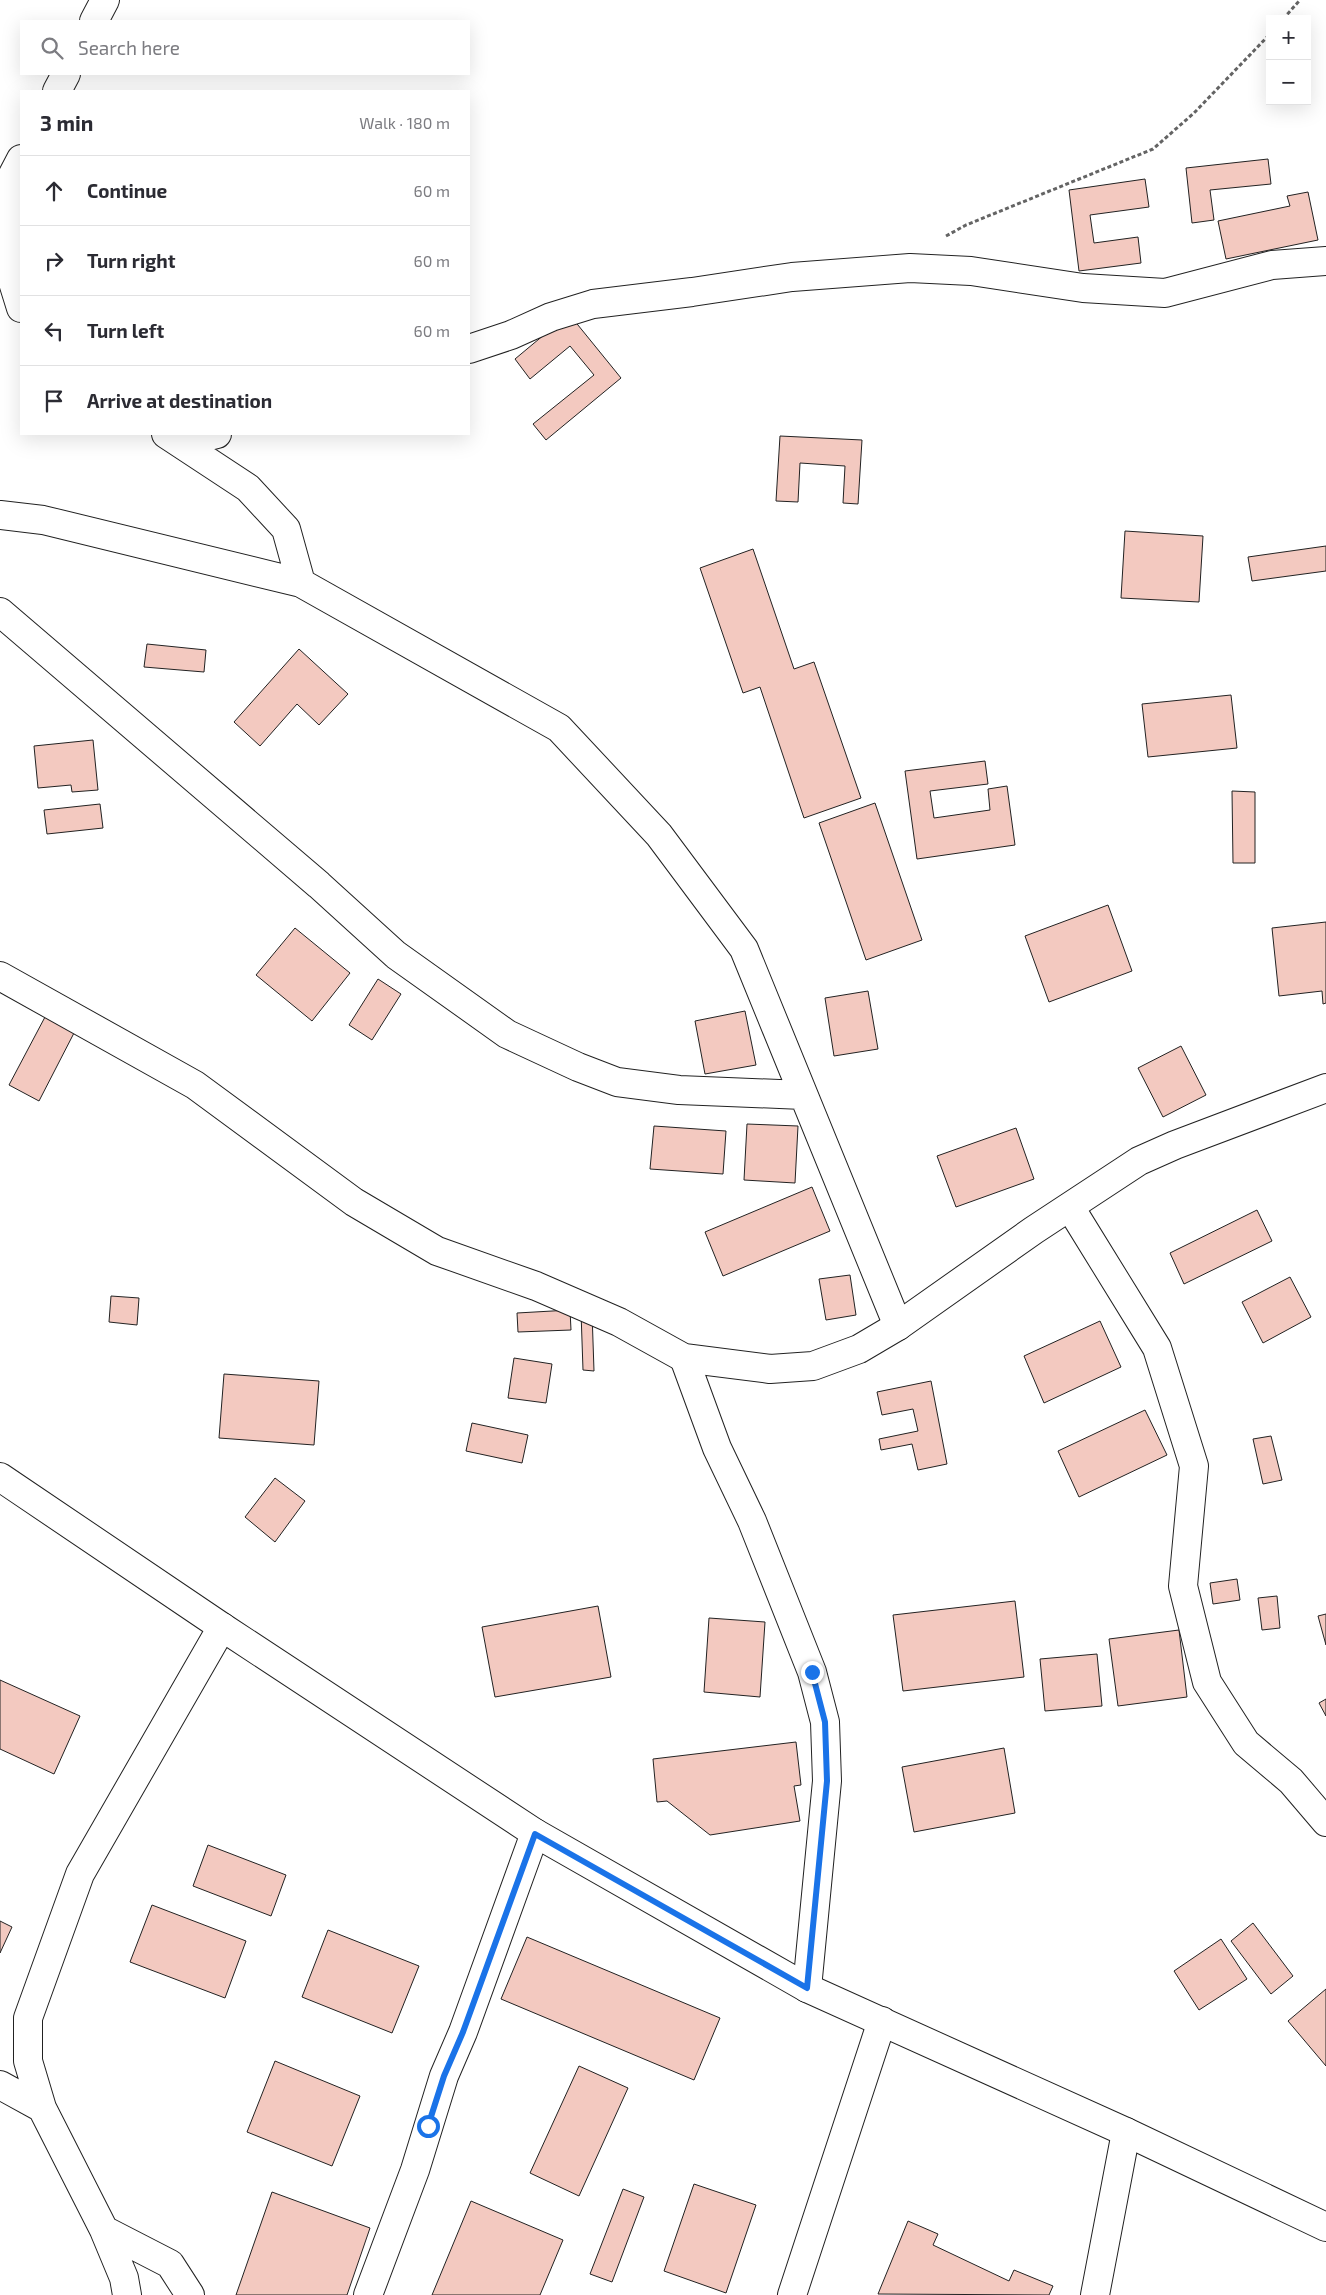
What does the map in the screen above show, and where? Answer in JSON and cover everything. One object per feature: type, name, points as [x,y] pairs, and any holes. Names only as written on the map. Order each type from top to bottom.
[{"type":"street","points":[[95,20],[105,0]]},
{"type":"street","points":[[58,90],[65,75]]},
{"type":"street","points":[[20,161],[10,180],[7,263],[20,305]]},
{"type":"street","points":[[470,349],[511,336],[551,317],[593,304],[792,277],[910,268],[971,271],[1083,288],[1165,293],[1272,265],[1326,261]]},
{"type":"street","points":[[174,438],[206,435]]},
{"type":"street","points":[[174,438],[248,488],[286,529],[301,583]]},
{"type":"street","points":[[0,515],[43,520],[301,583],[559,728],[659,835],[744,950],[898,1326]]},
{"type":"street","points":[[0,612],[281,852],[396,955],[507,1034],[578,1068],[617,1082],[679,1090],[803,1095]]},
{"type":"street","points":[[0,976],[195,1085],[354,1202],[437,1251],[536,1286],[619,1322],[684,1358],[770,1369],[813,1366],[859,1349],[898,1326],[1070,1206],[1139,1161],[1175,1145],[1326,1088]]},
{"type":"street","points":[[1070,1206],[1156,1348],[1194,1466],[1183,1586],[1208,1682],[1246,1743],[1291,1781],[1326,1822]]},
{"type":"street","points":[[684,1358],[717,1448],[752,1520],[812,1672],[825,1722],[827,1781],[807,1988]]},
{"type":"street","points":[[0,1477],[222,1627],[535,1834],[807,1988],[1126,2132],[1326,2227]]},
{"type":"street","points":[[127,2295],[124,2278],[104,2230],[42,2108],[28,2061],[28,2018],[80,1874],[222,1627]]},
{"type":"street","points":[[368,2295],[415,2170],[444,2076],[463,2032],[535,1834]]},
{"type":"street","points":[[792,2295],[882,2021]]},
{"type":"street","points":[[0,2085],[42,2108]]},
{"type":"street","points":[[1095,2295],[1126,2132]]},
{"type":"street","points":[[104,2230],[170,2264],[190,2295]]},
{"type":"path","points":[[1287,15],[1300,0]]},
{"type":"path","points":[[910,268],[930,245],[966,225],[1154,149],[1194,113],[1266,38]]},
{"type":"building","points":[[1268,159],[1271,184],[1210,190],[1214,220],[1192,223],[1186,168]]},
{"type":"building","points":[[1145,179],[1149,207],[1090,215],[1094,243],[1138,237],[1141,263],[1079,271],[1069,190]]},
{"type":"building","points":[[1308,192],[1318,240],[1226,259],[1218,221],[1290,206],[1287,196]]},
{"type":"building","points":[[569,314],[621,378],[546,440],[533,424],[594,375],[570,346],[530,379],[515,359]]},
{"type":"building","points":[[780,436],[862,440],[858,504],[843,503],[845,466],[800,463],[798,502],[776,501]]},
{"type":"building","points":[[1125,531],[1203,536],[1199,602],[1121,598]]},
{"type":"building","points":[[1326,546],[1326,571],[1252,581],[1248,557]]},
{"type":"building","points":[[753,549],[794,669],[814,662],[861,798],[804,818],[760,687],[743,693],[700,568]]},
{"type":"building","points":[[147,644],[206,650],[204,672],[144,667]]},
{"type":"building","points":[[299,649],[348,694],[319,725],[297,704],[260,746],[234,722]]},
{"type":"building","points":[[1231,695],[1237,748],[1148,757],[1142,704]]},
{"type":"building","points":[[93,740],[98,790],[72,792],[71,785],[38,788],[34,746]]},
{"type":"building","points":[[985,761],[988,784],[930,791],[934,818],[990,810],[988,789],[1007,786],[1015,845],[917,859],[905,771]]},
{"type":"building","points":[[1232,791],[1255,792],[1255,863],[1233,863]]},
{"type":"building","points":[[875,803],[922,940],[866,960],[819,823]]},
{"type":"building","points":[[100,804],[103,828],[47,834],[44,810]]},
{"type":"building","points":[[1108,905],[1132,971],[1049,1002],[1025,936]]},
{"type":"building","points":[[1326,922],[1326,1003],[1323,1004],[1322,991],[1279,996],[1272,928]]},
{"type":"building","points":[[295,928],[350,973],[312,1021],[256,975]]},
{"type":"building","points":[[378,979],[401,994],[372,1040],[349,1025]]},
{"type":"building","points":[[868,991],[878,1049],[834,1056],[825,998]]},
{"type":"building","points":[[745,1011],[756,1065],[705,1074],[695,1021]]},
{"type":"building","points":[[45,1017],[74,1033],[39,1101],[9,1085]]},
{"type":"building","points":[[1181,1046],[1206,1095],[1163,1117],[1138,1068]]},
{"type":"building","points":[[747,1124],[798,1126],[795,1183],[744,1180]]},
{"type":"building","points":[[654,1126],[726,1131],[723,1174],[650,1169]]},
{"type":"building","points":[[1016,1128],[1034,1179],[956,1207],[937,1156]]},
{"type":"building","points":[[812,1187],[830,1231],[723,1276],[705,1232]]},
{"type":"building","points":[[1257,1210],[1272,1241],[1184,1284],[1170,1253]]},
{"type":"building","points":[[850,1275],[856,1315],[826,1320],[819,1279]]},
{"type":"building","points":[[1290,1277],[1311,1317],[1263,1343],[1242,1302]]},
{"type":"building","points":[[111,1296],[139,1298],[137,1325],[109,1322]]},
{"type":"building","points":[[570,1310],[571,1330],[518,1332],[517,1313]]},
{"type":"building","points":[[581,1312],[592,1312],[594,1371],[583,1370]]},
{"type":"building","points":[[1100,1321],[1121,1367],[1044,1403],[1024,1356]]},
{"type":"building","points":[[514,1358],[552,1364],[546,1403],[508,1398]]},
{"type":"building","points":[[224,1374],[319,1381],[314,1445],[219,1438]]},
{"type":"building","points":[[931,1381],[947,1464],[918,1470],[912,1444],[881,1450],[879,1439],[918,1431],[913,1409],[882,1415],[877,1392]]},
{"type":"building","points":[[1145,1410],[1167,1455],[1079,1497],[1058,1451]]},
{"type":"building","points":[[472,1423],[528,1435],[522,1463],[466,1451]]},
{"type":"building","points":[[1271,1436],[1282,1480],[1263,1484],[1253,1439]]},
{"type":"building","points":[[275,1478],[305,1501],[275,1542],[245,1517]]},
{"type":"building","points":[[1237,1579],[1240,1600],[1213,1604],[1210,1583]]},
{"type":"building","points":[[1277,1596],[1280,1628],[1262,1630],[1258,1598]]},
{"type":"building","points":[[1015,1601],[1024,1677],[903,1691],[893,1615]]},
{"type":"building","points":[[598,1606],[611,1677],[495,1697],[482,1627]]},
{"type":"building","points":[[1326,1614],[1326,1645],[1318,1616]]},
{"type":"building","points":[[709,1618],[765,1622],[760,1697],[704,1692]]},
{"type":"building","points":[[1179,1630],[1187,1697],[1118,1706],[1109,1639]]},
{"type":"building","points":[[1097,1654],[1102,1706],[1045,1711],[1040,1659]]},
{"type":"building","points":[[0,1680],[80,1716],[54,1774],[0,1749]]},
{"type":"building","points":[[1326,1699],[1326,1716],[1319,1703]]},
{"type":"building","points":[[796,1742],[801,1785],[794,1786],[800,1821],[710,1835],[667,1801],[657,1802],[653,1759]]},
{"type":"building","points":[[1004,1748],[1015,1813],[914,1832],[902,1767]]},
{"type":"building","points":[[208,1845],[286,1875],[271,1916],[193,1886]]},
{"type":"building","points":[[152,1905],[246,1941],[225,1998],[130,1962]]},
{"type":"building","points":[[0,1921],[12,1927],[0,1953]]},
{"type":"building","points":[[1253,1923],[1293,1976],[1271,1994],[1231,1941]]},
{"type":"building","points":[[328,1930],[419,1966],[392,2033],[302,1997]]},
{"type":"building","points":[[527,1937],[720,2018],[694,2080],[501,1999]]},
{"type":"building","points":[[1221,1939],[1247,1979],[1199,2010],[1174,1971]]},
{"type":"building","points":[[1326,1989],[1326,2066],[1288,2021]]},
{"type":"building","points":[[275,2061],[360,2096],[332,2166],[247,2132]]},
{"type":"building","points":[[579,2066],[628,2088],[579,2196],[530,2173]]},
{"type":"building","points":[[694,2184],[756,2205],[726,2293],[664,2271]]},
{"type":"building","points":[[623,2189],[644,2197],[612,2282],[590,2274]]},
{"type":"building","points":[[272,2192],[370,2228],[347,2295],[236,2295]]},
{"type":"building","points":[[471,2201],[563,2240],[540,2295],[432,2295]]},
{"type":"building","points":[[908,2221],[938,2234],[933,2245],[1009,2281],[1014,2270],[1053,2286],[1049,2295],[878,2294]]},
{"type":"route","points":[[428,2126],[444,2076],[463,2032],[535,1834],[807,1988],[827,1781],[825,1722],[812,1672]]}]
